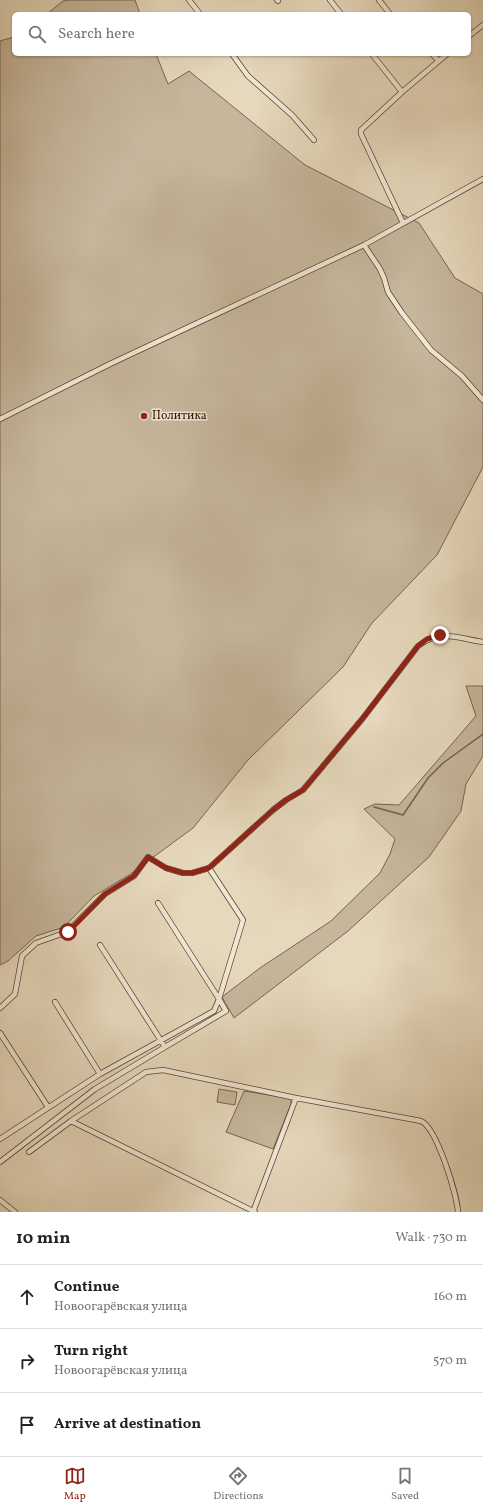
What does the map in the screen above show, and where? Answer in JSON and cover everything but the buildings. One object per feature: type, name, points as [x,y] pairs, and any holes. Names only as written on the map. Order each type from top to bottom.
[{"type":"street","points":[[189,0],[198,12]]},
{"type":"street","points":[[330,0],[339,12]]},
{"type":"street","points":[[379,0],[388,12]]},
{"type":"street","points":[[471,34],[483,25]]},
{"type":"street","points":[[233,56],[248,76],[292,115],[314,140]]},
{"type":"street","points":[[374,56],[402,92]]},
{"type":"street","points":[[434,56],[439,61]]},
{"type":"street","points":[[403,223],[361,134],[361,130],[402,92],[445,56]]},
{"type":"street","points":[[0,419],[112,363],[354,250],[483,179]]},
{"type":"street","points":[[364,245],[380,269],[388,292],[431,350],[462,376],[483,400]]},
{"type":"street","points":[[0,1008],[15,994],[22,956],[36,943],[68,932],[105,894],[134,876],[148,857],[166,868],[183,873],[192,873],[209,868],[273,810],[303,790],[363,718],[418,646],[427,639],[440,635],[483,642]]},
{"type":"street","points":[[0,1139],[100,1074],[214,1011],[243,920],[209,868]]},
{"type":"street","points":[[0,1162],[95,1088],[226,1012],[158,903]]},
{"type":"street","points":[[100,945],[165,1047]]},
{"type":"street","points":[[55,1002],[100,1074]]},
{"type":"street","points":[[0,1033],[48,1107]]},
{"type":"street","points":[[29,1152],[146,1072],[163,1070],[296,1098],[424,1122],[442,1155],[455,1195],[458,1212]]},
{"type":"street","points":[[71,1122],[254,1212],[296,1098]]},
{"type":"street","points":[[0,1200],[15,1212]]},
{"type":"shaded area","points":[[135,0],[139,12],[49,12],[63,1]]},
{"type":"shaded area","points":[[12,38],[12,56],[157,56],[168,84],[189,71],[305,165],[419,223],[455,278],[483,294],[483,467],[437,555],[372,623],[343,667],[248,760],[193,828],[129,875],[94,896],[64,927],[36,936],[8,961],[0,965],[0,41]]},
{"type":"shaded area","points":[[466,686],[483,686],[483,756],[466,784],[461,811],[429,857],[348,931],[234,1018],[222,997],[260,968],[331,921],[380,873],[390,854],[395,839],[364,809],[375,804],[399,805],[476,716]]},
{"type":"shaded area","points":[[219,1089],[237,1092],[235,1105],[217,1102]]},
{"type":"shaded area","points":[[244,1091],[288,1098],[291,1100],[291,1104],[273,1149],[226,1132]]},
{"type":"waterway","points":[[374,807],[403,815],[428,778],[443,763],[483,734]]},
{"type":"place","name":"Политика","points":[[144,416]]},
{"type":"route","points":[[68,932],[105,894],[134,876],[148,857],[166,868],[183,873],[192,873],[209,868],[273,810],[303,790],[363,718],[418,646],[427,639],[440,635]]}]
